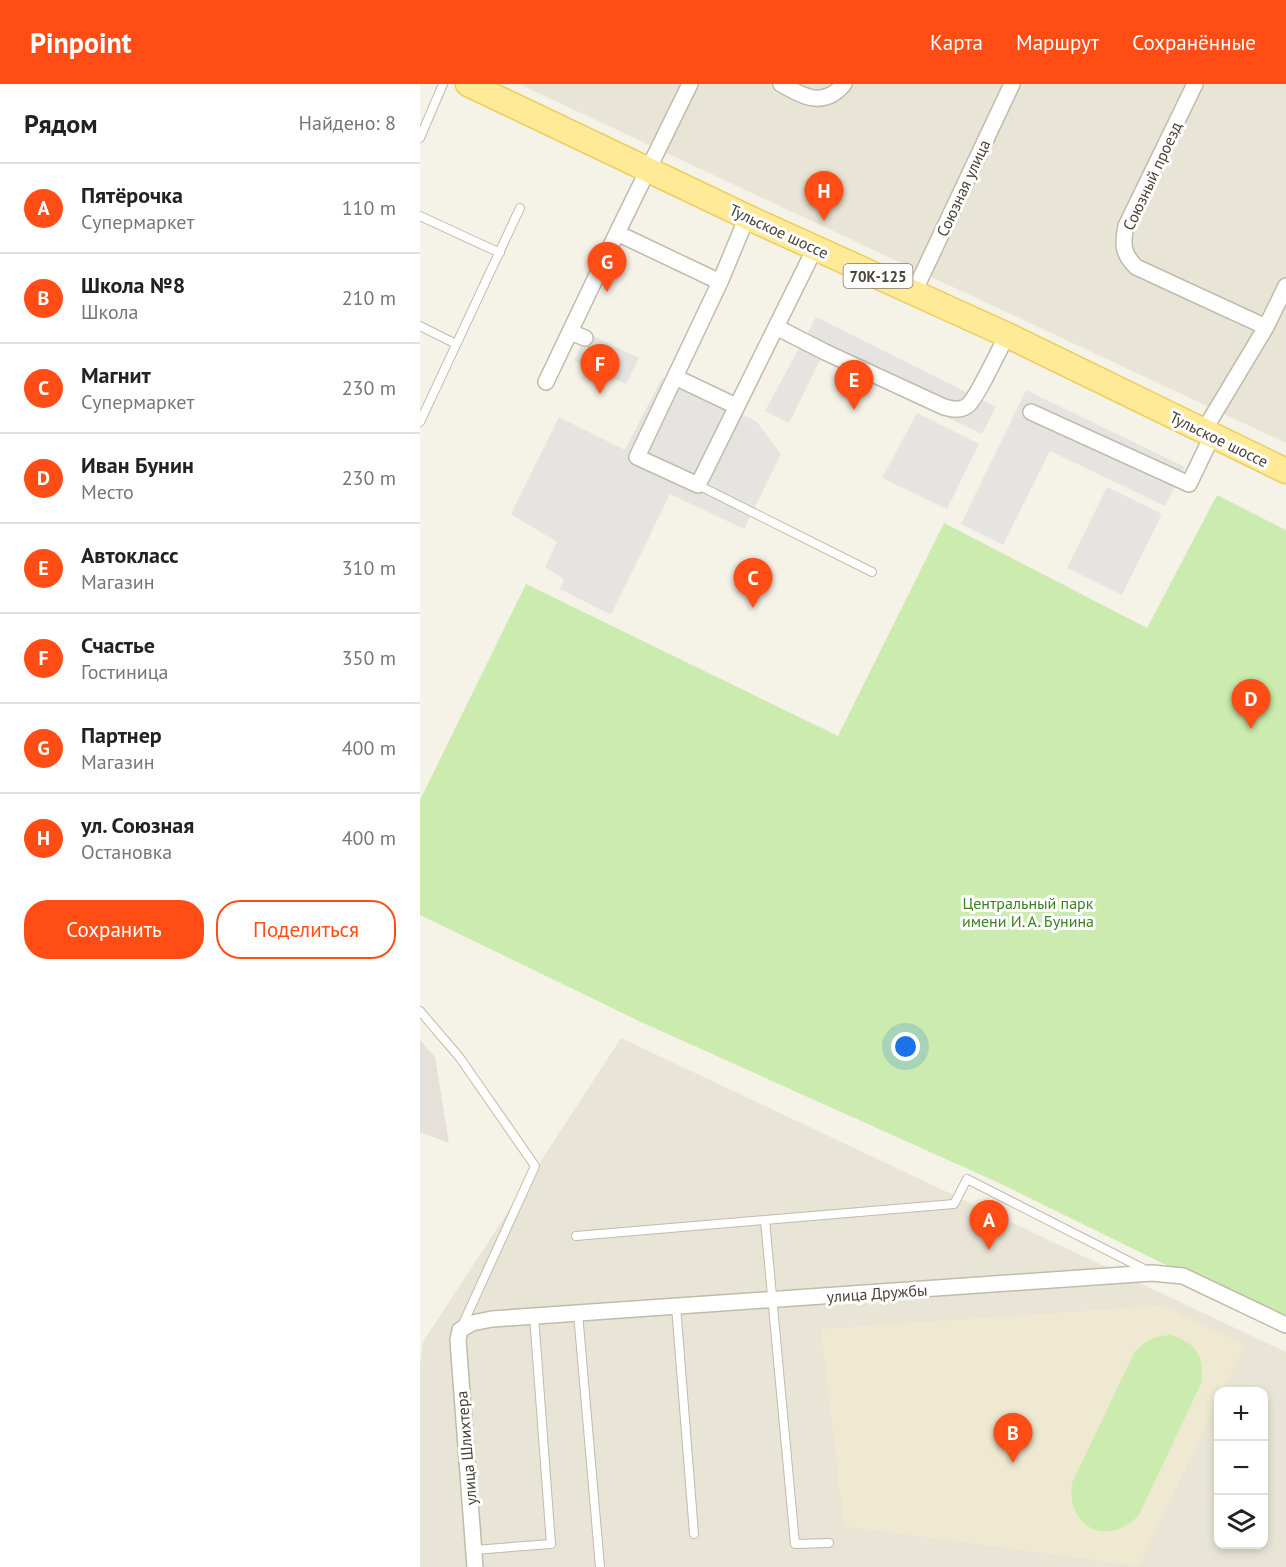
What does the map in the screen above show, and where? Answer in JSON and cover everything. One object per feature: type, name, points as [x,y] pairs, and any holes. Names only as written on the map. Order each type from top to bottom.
[{"type":"main road","name":"Тульское шоссе","points":[[468,84],[747,217],[1007,335],[1286,471]]},
{"type":"street","points":[[546,382],[577,335],[617,234],[690,84]]},
{"type":"street","points":[[781,84],[813,98],[826,98],[838,92],[844,84]]},
{"type":"street","name":"Союзная улица","points":[[914,292],[1012,84]]},
{"type":"street","name":"Союзный проезд","points":[[1195,84],[1126,226],[1123,248],[1126,258],[1136,267],[1266,327]]},
{"type":"street","points":[[747,217],[720,282],[637,457],[698,485],[815,248]]},
{"type":"street","points":[[617,234],[720,282]]},
{"type":"street","points":[[1031,412],[1189,484],[1207,434],[1286,286]]},
{"type":"street","points":[[776,327],[944,407],[957,410],[968,406],[1007,335]]},
{"type":"street","points":[[675,377],[736,406]]},
{"type":"street","name":"улица Дружбы","points":[[460,1330],[472,1323],[492,1319],[1152,1273],[1183,1276],[1286,1325]]},
{"type":"street","name":"улица Шлихтера","points":[[460,1330],[458,1352],[475,1567]]},
{"type":"lane","points":[[420,138],[443,84]]},
{"type":"lane","points":[[420,422],[520,208]]},
{"type":"lane","points":[[420,216],[500,253]]},
{"type":"lane","points":[[420,326],[456,344]]},
{"type":"lane","points":[[698,485],[872,572]]},
{"type":"lane","points":[[420,1011],[460,1058],[535,1166],[460,1330]]},
{"type":"lane","points":[[576,1236],[954,1204],[967,1179],[1152,1273]]},
{"type":"lane","points":[[765,1220],[795,1544],[829,1543]]},
{"type":"lane","points":[[676,1306],[694,1534]]},
{"type":"lane","points":[[579,1313],[600,1567]]},
{"type":"lane","points":[[474,1550],[551,1545],[534,1316]]},
{"type":"shaded area","points":[[519,84],[1286,84],[1286,443]]},
{"type":"shaded area","points":[[816,317],[996,407],[982,434],[821,358],[789,423],[765,411]]},
{"type":"shaded area","points":[[587,333],[639,358],[626,384],[574,361]]},
{"type":"shaded area","points":[[662,378],[756,421],[781,454],[744,529],[670,494],[611,615],[560,589],[564,579],[545,567],[557,542],[511,514],[559,417],[625,450]]},
{"type":"shaded area","points":[[1026,390],[1185,467],[1165,506],[1050,451],[1003,545],[961,524]]},
{"type":"shaded area","points":[[917,413],[979,444],[947,509],[882,478]]},
{"type":"shaded area","points":[[1107,487],[1162,514],[1122,595],[1067,568]]},
{"type":"shaded area","points":[[621,1038],[1286,1352],[1286,1567],[420,1567],[420,1364],[423,1342]]},
{"type":"shaded area","points":[[420,1040],[435,1057],[449,1143],[420,1132]]},
{"type":"shaded area","points":[[1162,1306],[1245,1345],[1225,1387],[1214,1387],[1214,1408],[1139,1566],[844,1526],[821,1329]]},
{"type":"green space","name":"Центральный парк имени И. А. Бунина","points":[[1217,495],[1286,530],[1286,1324],[997,1182],[641,1022],[420,915],[420,800],[526,584],[838,736],[944,523],[1147,628]]},
{"type":"green space","points":[[1171,1335],[1186,1342],[1196,1351],[1201,1364],[1202,1381],[1139,1515],[1127,1525],[1115,1530],[1103,1531],[1092,1528],[1082,1522],[1076,1512],[1072,1499],[1072,1483],[1134,1353],[1150,1340]]},
{"type":"place","name":"ул. Союзная","points":[[824,221]]},
{"type":"place","name":"Партнер","points":[[607,292]]},
{"type":"place","name":"Счастье","points":[[600,394]]},
{"type":"place","name":"Автокласс","points":[[854,410]]},
{"type":"place","name":"Магнит","points":[[753,608]]},
{"type":"place","name":"Иван Бунин","points":[[1251,729]]},
{"type":"place","name":"Пятёрочка","points":[[989,1250]]},
{"type":"place","name":"Школа №8","points":[[1013,1463]]}]
